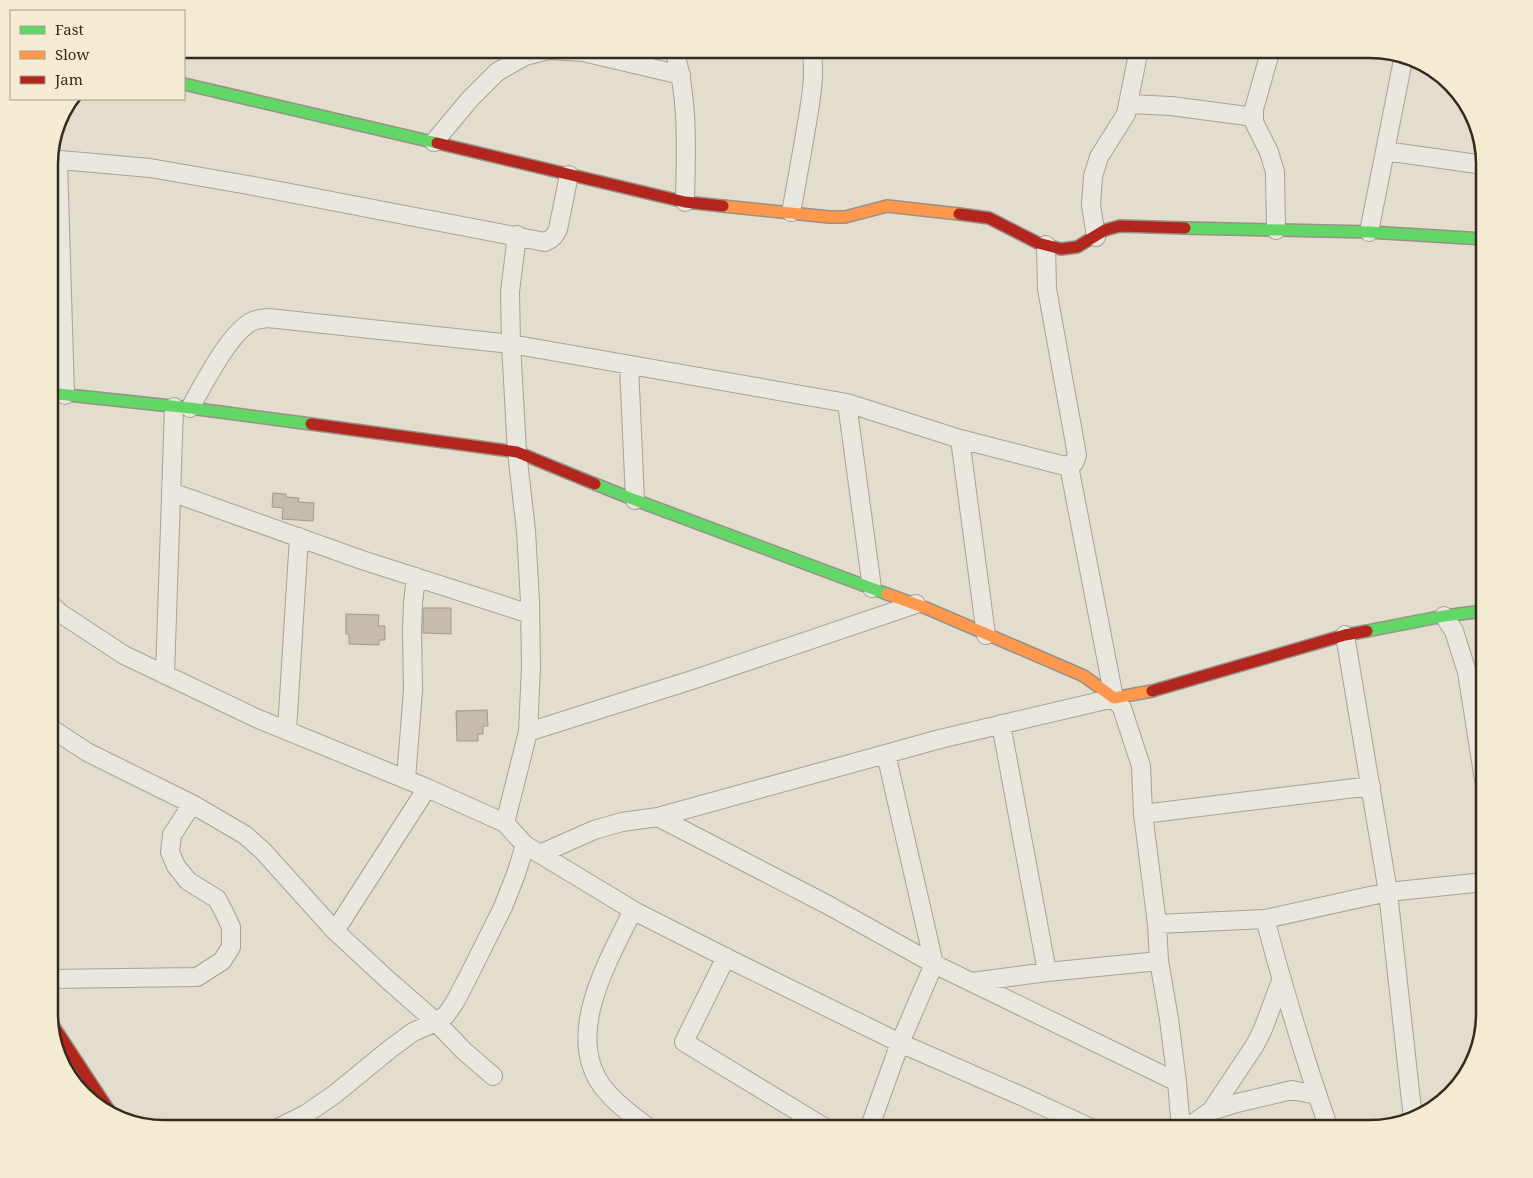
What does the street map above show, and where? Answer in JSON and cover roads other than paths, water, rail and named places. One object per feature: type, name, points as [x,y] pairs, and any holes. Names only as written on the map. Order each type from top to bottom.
[{"type":"street","points":[[434,142],[470,99],[497,72],[522,58]]},
{"type":"street","points":[[609,58],[681,75]]},
{"type":"street","points":[[676,58],[683,90],[686,134],[685,202]]},
{"type":"street","points":[[791,212],[802,156],[813,81],[813,58]]},
{"type":"street","points":[[1096,237],[1091,206],[1092,176],[1099,157],[1126,114],[1137,58]]},
{"type":"street","points":[[1268,58],[1254,110],[1254,122],[1269,152],[1275,172],[1276,230]]},
{"type":"street","points":[[1369,232],[1402,63]]},
{"type":"street","points":[[185,84],[685,202],[845,218],[887,206],[977,216],[989,218],[1038,243],[1060,249],[1077,248],[1105,230],[1120,226],[1369,232],[1476,239]]},
{"type":"street","points":[[1129,104],[1171,106],[1254,117]]},
{"type":"street","points":[[1385,150],[1476,164]]},
{"type":"street","points":[[58,160],[150,168],[517,235],[546,242],[556,235],[569,174]]},
{"type":"street","points":[[504,823],[528,732],[531,667],[526,531],[517,452],[511,344],[510,292],[517,235]]},
{"type":"street","points":[[165,675],[172,492],[182,408],[231,339],[242,328],[254,321],[268,318],[511,344],[847,403],[960,439],[1070,466],[1074,463],[1077,455],[1048,289],[1046,245]]},
{"type":"street","points":[[629,365],[635,500]]},
{"type":"street","points":[[58,394],[182,408],[517,452],[635,500],[916,604],[1084,676],[1114,698],[1122,708],[1141,766],[1143,814],[1159,961],[1169,1019],[1180,1120]]},
{"type":"street","points":[[847,403],[872,588]]},
{"type":"street","points":[[960,439],[986,635]]},
{"type":"street","points":[[1070,466],[1114,698]]},
{"type":"street","points":[[172,492],[416,577],[530,614]]},
{"type":"street","points":[[287,730],[299,537]]},
{"type":"street","points":[[406,779],[413,690],[412,630],[416,577]]},
{"type":"street","points":[[528,732],[695,679],[916,604]]},
{"type":"street","points":[[58,612],[124,655],[165,675],[256,718],[406,779],[504,823],[532,849],[633,910],[900,1043],[1073,1120]]},
{"type":"street","points":[[294,1120],[335,1094],[414,1032],[446,1015],[455,1002],[503,907],[516,874],[532,849],[622,822],[658,817],[1001,724],[1114,698],[1150,692],[1345,635],[1444,616],[1476,612]]},
{"type":"street","points":[[1444,616],[1454,631],[1467,672],[1476,719]]},
{"type":"street","points":[[1345,635],[1388,892],[1412,1111]]},
{"type":"street","points":[[1001,724],[1047,972]]},
{"type":"street","points":[[58,733],[87,752],[192,804],[245,835],[264,851],[336,931],[493,1076]]},
{"type":"street","points":[[872,1120],[900,1043],[934,964],[886,754]]},
{"type":"street","points":[[1143,814],[1370,786]]},
{"type":"street","points":[[336,931],[427,788]]},
{"type":"street","points":[[58,979],[196,977],[222,961],[231,947],[230,927],[224,912],[217,899],[188,880],[176,866],[170,852],[172,835],[192,804]]},
{"type":"street","points":[[658,817],[828,905],[934,964],[1177,1082]]},
{"type":"street","points":[[1156,924],[1266,919],[1388,892],[1476,883]]},
{"type":"street","points":[[633,910],[603,971],[591,1005],[586,1041],[590,1061],[602,1085],[625,1110],[638,1120]]},
{"type":"street","points":[[1266,919],[1282,982],[1326,1120]]},
{"type":"street","points":[[726,957],[684,1042],[812,1120]]},
{"type":"street","points":[[972,982],[1047,972],[1159,961]]},
{"type":"street","points":[[1211,1111],[1255,1046],[1264,1029],[1282,982]]},
{"type":"street","points":[[68,1061],[99,1099]]},
{"type":"street","points":[[1198,1120],[1211,1111],[1292,1090],[1317,1094]]}]
